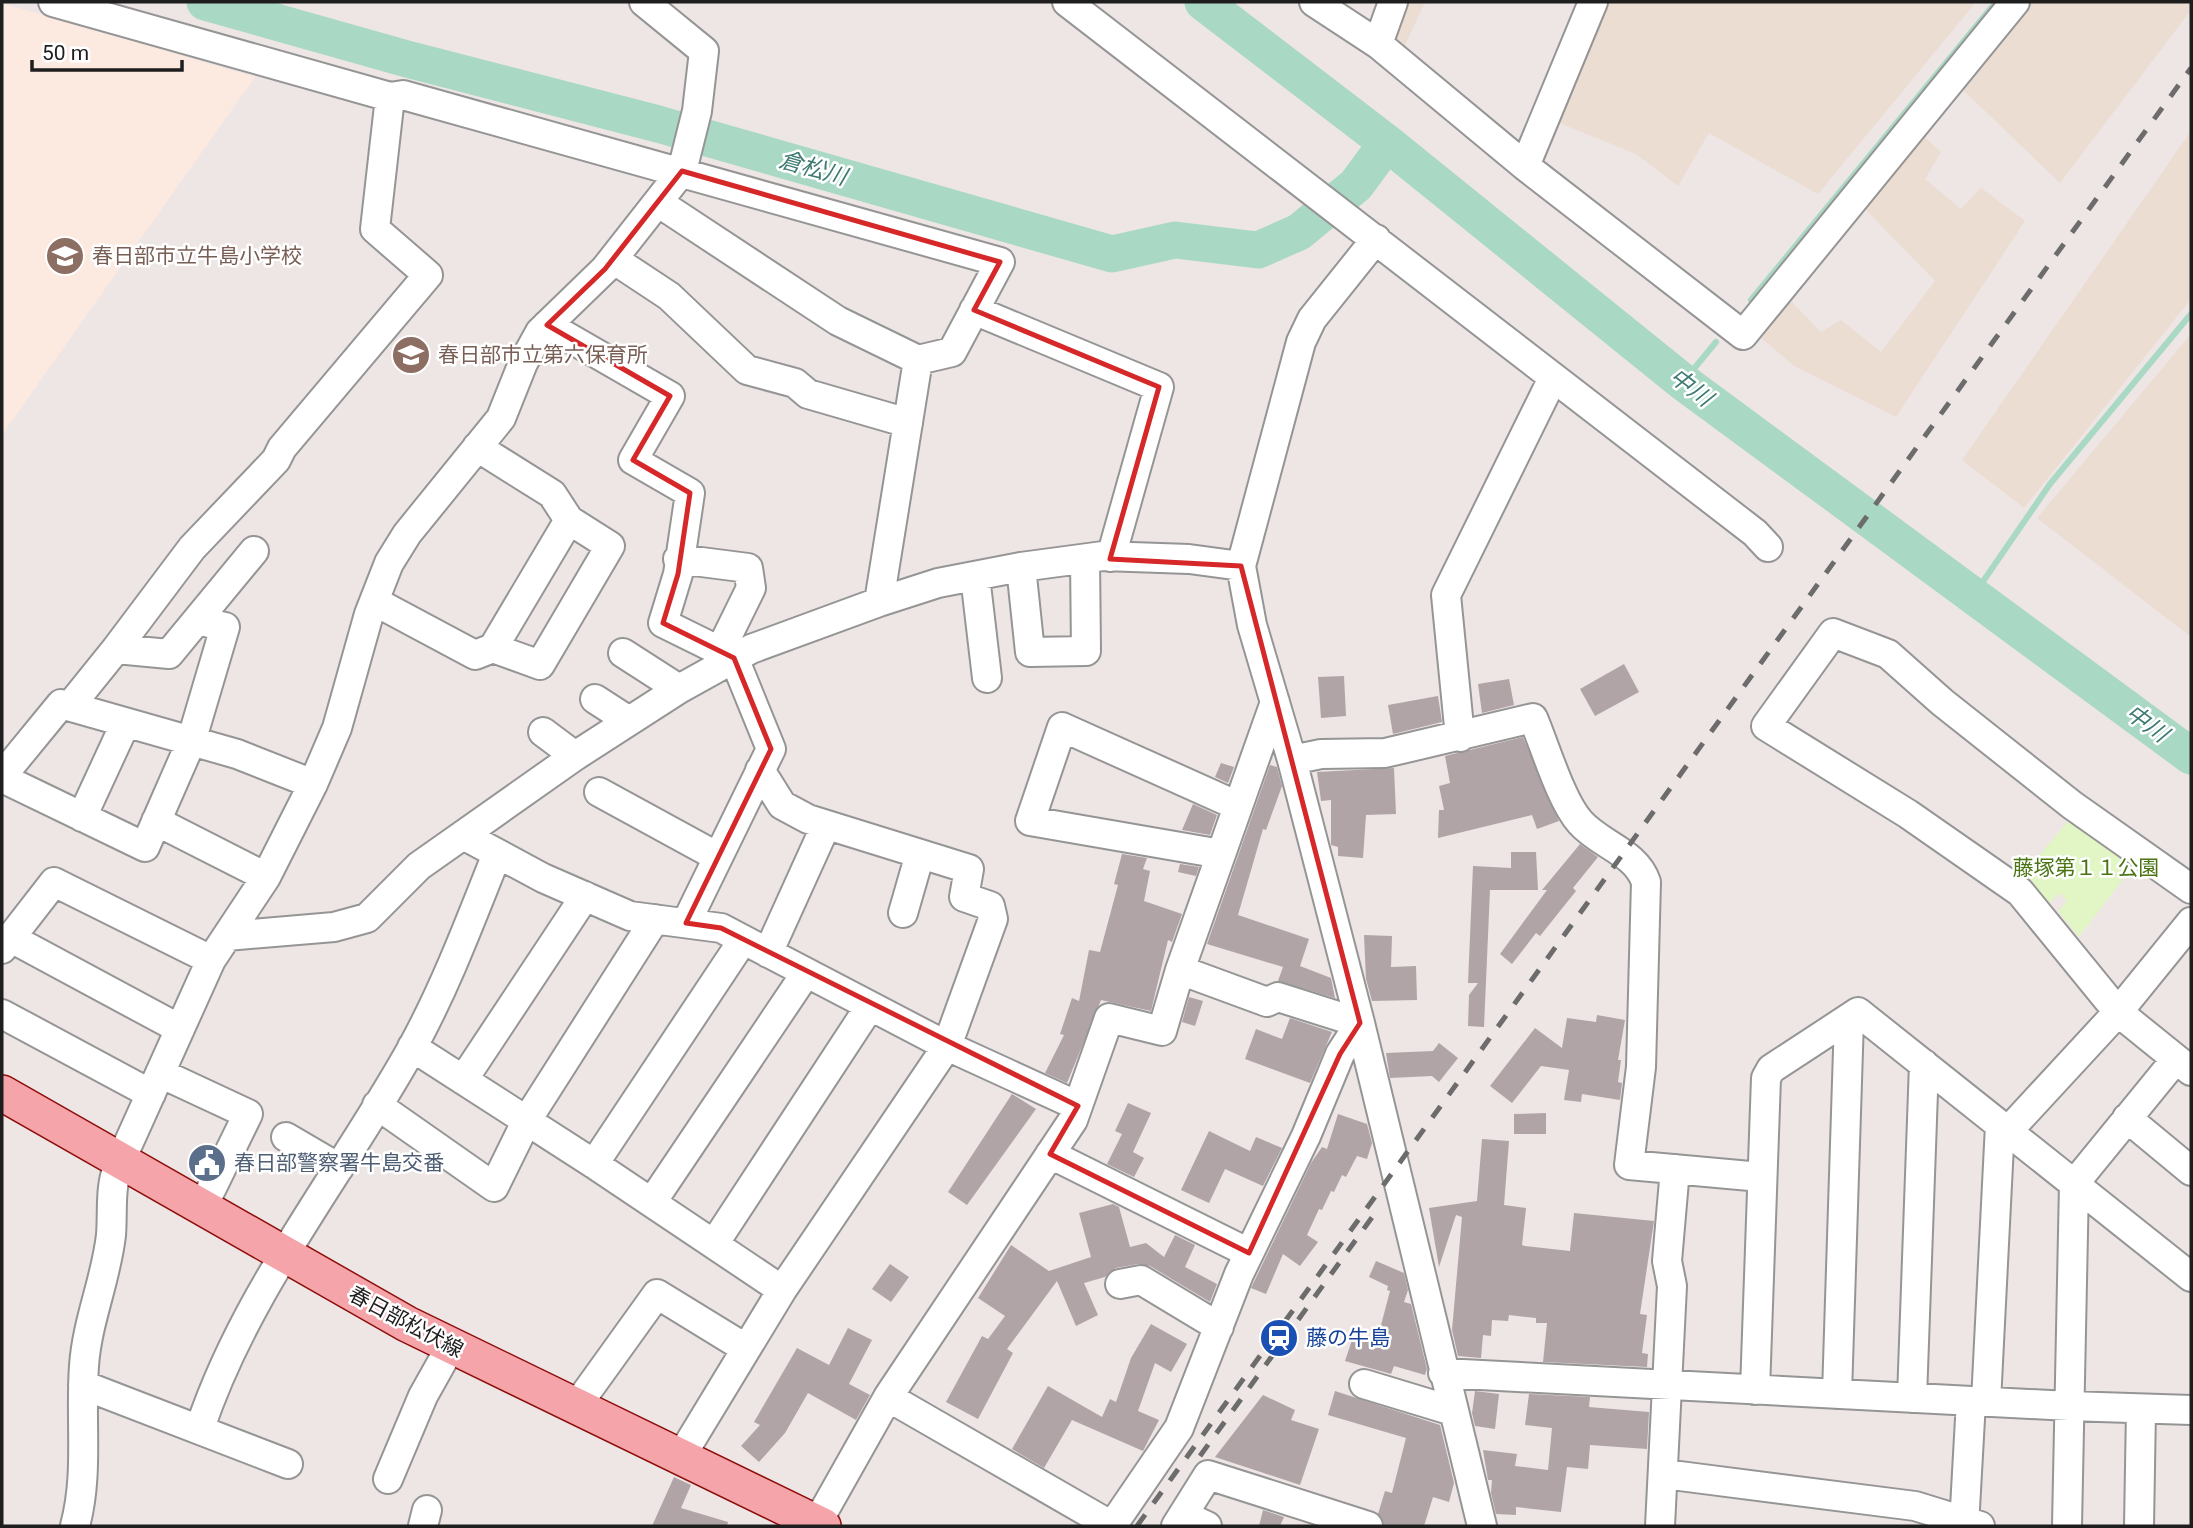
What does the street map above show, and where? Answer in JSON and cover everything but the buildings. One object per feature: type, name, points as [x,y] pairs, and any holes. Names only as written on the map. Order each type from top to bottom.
[{"type":"main road","name":"春日部松伏線","points":[[2,1093],[285,1256],[451,1346],[820,1525]]},
{"type":"street","points":[[53,2],[390,97],[403,95],[683,167],[1000,262],[952,352],[918,360],[838,321],[659,203]]},
{"type":"street","points":[[75,1526],[83,1482],[83,1385],[89,1325],[111,1238],[113,1176],[211,960],[267,877],[313,784],[337,728],[374,601],[389,563],[407,534],[501,418],[523,363],[547,326],[613,259],[659,203],[683,167],[695,117],[705,51],[644,2]]},
{"type":"street","points":[[1067,2],[1755,533],[1768,547]]},
{"type":"street","points":[[1314,2],[1378,44],[1524,166],[1743,335],[2015,2]]},
{"type":"street","points":[[1378,44],[1393,2]]},
{"type":"street","points":[[1524,166],[1593,2]]},
{"type":"street","points":[[70,706],[192,548],[276,460],[282,448],[428,275],[374,229],[390,97]]},
{"type":"street","points":[[1365,231],[1301,342],[1241,566],[1252,625],[1292,760],[1360,1023],[1482,1526]]},
{"type":"street","points":[[613,259],[669,296],[747,370],[795,383],[808,394],[908,423]]},
{"type":"street","points":[[974,310],[1159,387],[1098,558],[1086,651],[1030,652],[1021,566]]},
{"type":"street","points":[[547,326],[670,396],[633,460],[690,493],[678,559],[678,574],[663,623],[727,655],[771,749],[686,923]]},
{"type":"street","points":[[879,602],[918,360]]},
{"type":"street","points":[[1460,737],[1446,594],[1553,378]]},
{"type":"street","points":[[477,447],[552,494],[569,520],[610,546],[540,665],[494,648]]},
{"type":"street","points":[[374,601],[475,655],[494,648],[569,520]]},
{"type":"street","points":[[116,649],[169,654],[254,551]]},
{"type":"street","points":[[227,936],[334,926],[367,918],[419,866],[575,756],[727,655],[939,583],[1021,566],[1098,558],[1189,559],[1241,566]]},
{"type":"street","points":[[678,559],[748,568],[751,588],[727,655]]},
{"type":"street","points":[[975,576],[987,678]]},
{"type":"street","points":[[197,620],[225,627],[191,742],[145,848],[2,777],[11,748],[61,704],[125,724],[191,742],[237,754],[313,784]]},
{"type":"street","points":[[2067,1526],[2074,1184],[2127,1118],[2186,1065],[2118,1012],[2020,892],[1908,814],[1766,726],[1833,633],[1888,654],[1942,702],[2072,805],[2191,889]]},
{"type":"street","points":[[624,653],[679,689]]},
{"type":"street","points":[[595,699],[629,721]]},
{"type":"street","points":[[820,1525],[888,1396],[1050,1154],[1078,1106],[1109,1018],[1162,1031],[1180,970],[1275,702]]},
{"type":"street","points":[[1292,760],[1321,754],[1385,752],[1460,737],[1533,718],[1572,812],[1589,831],[1635,862],[1642,870],[1646,883],[1641,1067],[1629,1165],[1761,1177]]},
{"type":"street","points":[[82,817],[125,724]]},
{"type":"street","points":[[1221,854],[1030,821],[1062,727],[1238,806]]},
{"type":"street","points":[[543,733],[575,756]]},
{"type":"street","points":[[680,1458],[782,1290],[947,1046],[993,919],[990,906],[964,897],[969,869],[826,825],[782,805],[760,770]]},
{"type":"street","points":[[598,792],[718,857]]},
{"type":"street","points":[[156,821],[267,877]]},
{"type":"street","points":[[768,953],[826,825]]},
{"type":"street","points":[[463,835],[497,854],[630,916],[721,928],[947,1046],[1078,1106]]},
{"type":"street","points":[[200,1427],[218,1374],[285,1256],[412,1047],[458,949],[497,854]]},
{"type":"street","points":[[903,913],[920,854]]},
{"type":"street","points":[[180,1029],[6,943],[54,882],[211,960]]},
{"type":"street","points":[[463,1080],[585,896]]},
{"type":"street","points":[[377,1105],[494,1186],[527,1120],[655,919]]},
{"type":"street","points":[[1664,1474],[1915,1506],[1970,1524],[1978,1402],[2004,1128],[2118,1012],[2191,922]]},
{"type":"street","points":[[594,1164],[743,940]]},
{"type":"street","points":[[1180,970],[1267,1002],[1279,997],[1360,1023]]},
{"type":"street","points":[[652,1202],[806,973]]},
{"type":"street","points":[[714,1244],[870,1006]]},
{"type":"street","points":[[1755,1390],[1766,1078],[1771,1069],[1858,1013],[2191,1277]]},
{"type":"street","points":[[2,1014],[155,1084],[248,1114],[202,1208]]},
{"type":"street","points":[[1837,1394],[1849,1019]]},
{"type":"street","points":[[888,1396],[1112,1526],[1179,1428],[1249,1253],[1306,1136],[1340,1054],[1360,1023]]},
{"type":"street","points":[[412,1047],[652,1202],[782,1290]]},
{"type":"street","points":[[1912,1398],[1924,1065]]},
{"type":"street","points":[[2127,1118],[2191,1171]]},
{"type":"street","points":[[286,1137],[339,1168]]},
{"type":"street","points":[[1050,1154],[1249,1253]]},
{"type":"street","points":[[1660,1526],[1672,1286],[1667,1261],[1675,1169]]},
{"type":"street","points":[[1120,1284],[1141,1280],[1219,1327]]},
{"type":"street","points":[[575,1408],[657,1294],[745,1348]]},
{"type":"street","points":[[388,1479],[423,1396],[451,1346]]},
{"type":"street","points":[[1443,1373],[1978,1402],[2191,1410]]},
{"type":"street","points":[[1364,1384],[1452,1411]]},
{"type":"street","points":[[83,1385],[200,1427],[288,1464]]},
{"type":"street","points":[[2139,1526],[2141,1409]]},
{"type":"street","points":[[1188,1522],[1208,1475],[1368,1526]]},
{"type":"highlighted area","points":[[682,171],[1000,262],[974,310],[1159,387],[1110,559],[1241,566],[1360,1023],[1340,1054],[1249,1253],[1050,1154],[1078,1106],[721,928],[686,923],[771,749],[734,658],[663,623],[678,574],[690,493],[633,460],[670,396],[547,325],[605,269]]},
{"type":"shaded area","points":[[1386,2],[1425,2],[1400,56],[1374,33]]},
{"type":"shaded area","points":[[1602,2],[1976,2],[1818,194],[1709,133],[1678,186],[1636,154],[1552,120]]},
{"type":"shaded area","points":[[2032,2],[2191,2],[2191,10],[2060,183],[1961,88]]},
{"type":"shaded area","name":"春日部市立牛島小学校","points":[[2,3],[255,77],[2,435]]},
{"type":"shaded area","points":[[2191,131],[2191,299],[2024,508],[1962,460]]},
{"type":"shaded area","points":[[1921,134],[1941,152],[1925,179],[1961,209],[1981,188],[2025,221],[1896,417],[1794,366],[1760,337],[1788,298],[1821,332],[1841,320],[1881,352],[1935,281],[1865,209]]},
{"type":"shaded area","points":[[2191,334],[2191,637],[2037,518]]},
{"type":"green space","name":"藤塚第１１公園","points":[[2080,820],[2137,861],[2079,937],[2058,911],[2067,901],[2059,893],[2050,903],[2030,882],[2029,868],[2067,822]]},
{"type":"waterway","name":"倉松川","points":[[205,2],[407,59],[658,124],[1112,254],[1175,240],[1258,250],[1299,232],[1356,185],[1387,143]]},
{"type":"waterway","name":"中川","points":[[1203,2],[1387,143],[1683,382],[2191,756]]},
{"type":"waterway","points":[[1751,300],[1996,2]]},
{"type":"waterway","points":[[1973,596],[2050,484],[2191,314]]},
{"type":"waterway","points":[[1683,382],[1716,342]]},
{"type":"railway","points":[[1137,1526],[2191,68]]},
{"type":"railway","points":[[1200,1456],[1378,1209]]},
{"type":"place","name":"春日部市立牛島小学校","points":[[65,256]]},
{"type":"place","name":"春日部市立第六保育所","points":[[411,355]]},
{"type":"place","name":"春日部警察署牛島交番","points":[[207,1163]]},
{"type":"place","name":"藤の牛島","points":[[1279,1338]]}]
